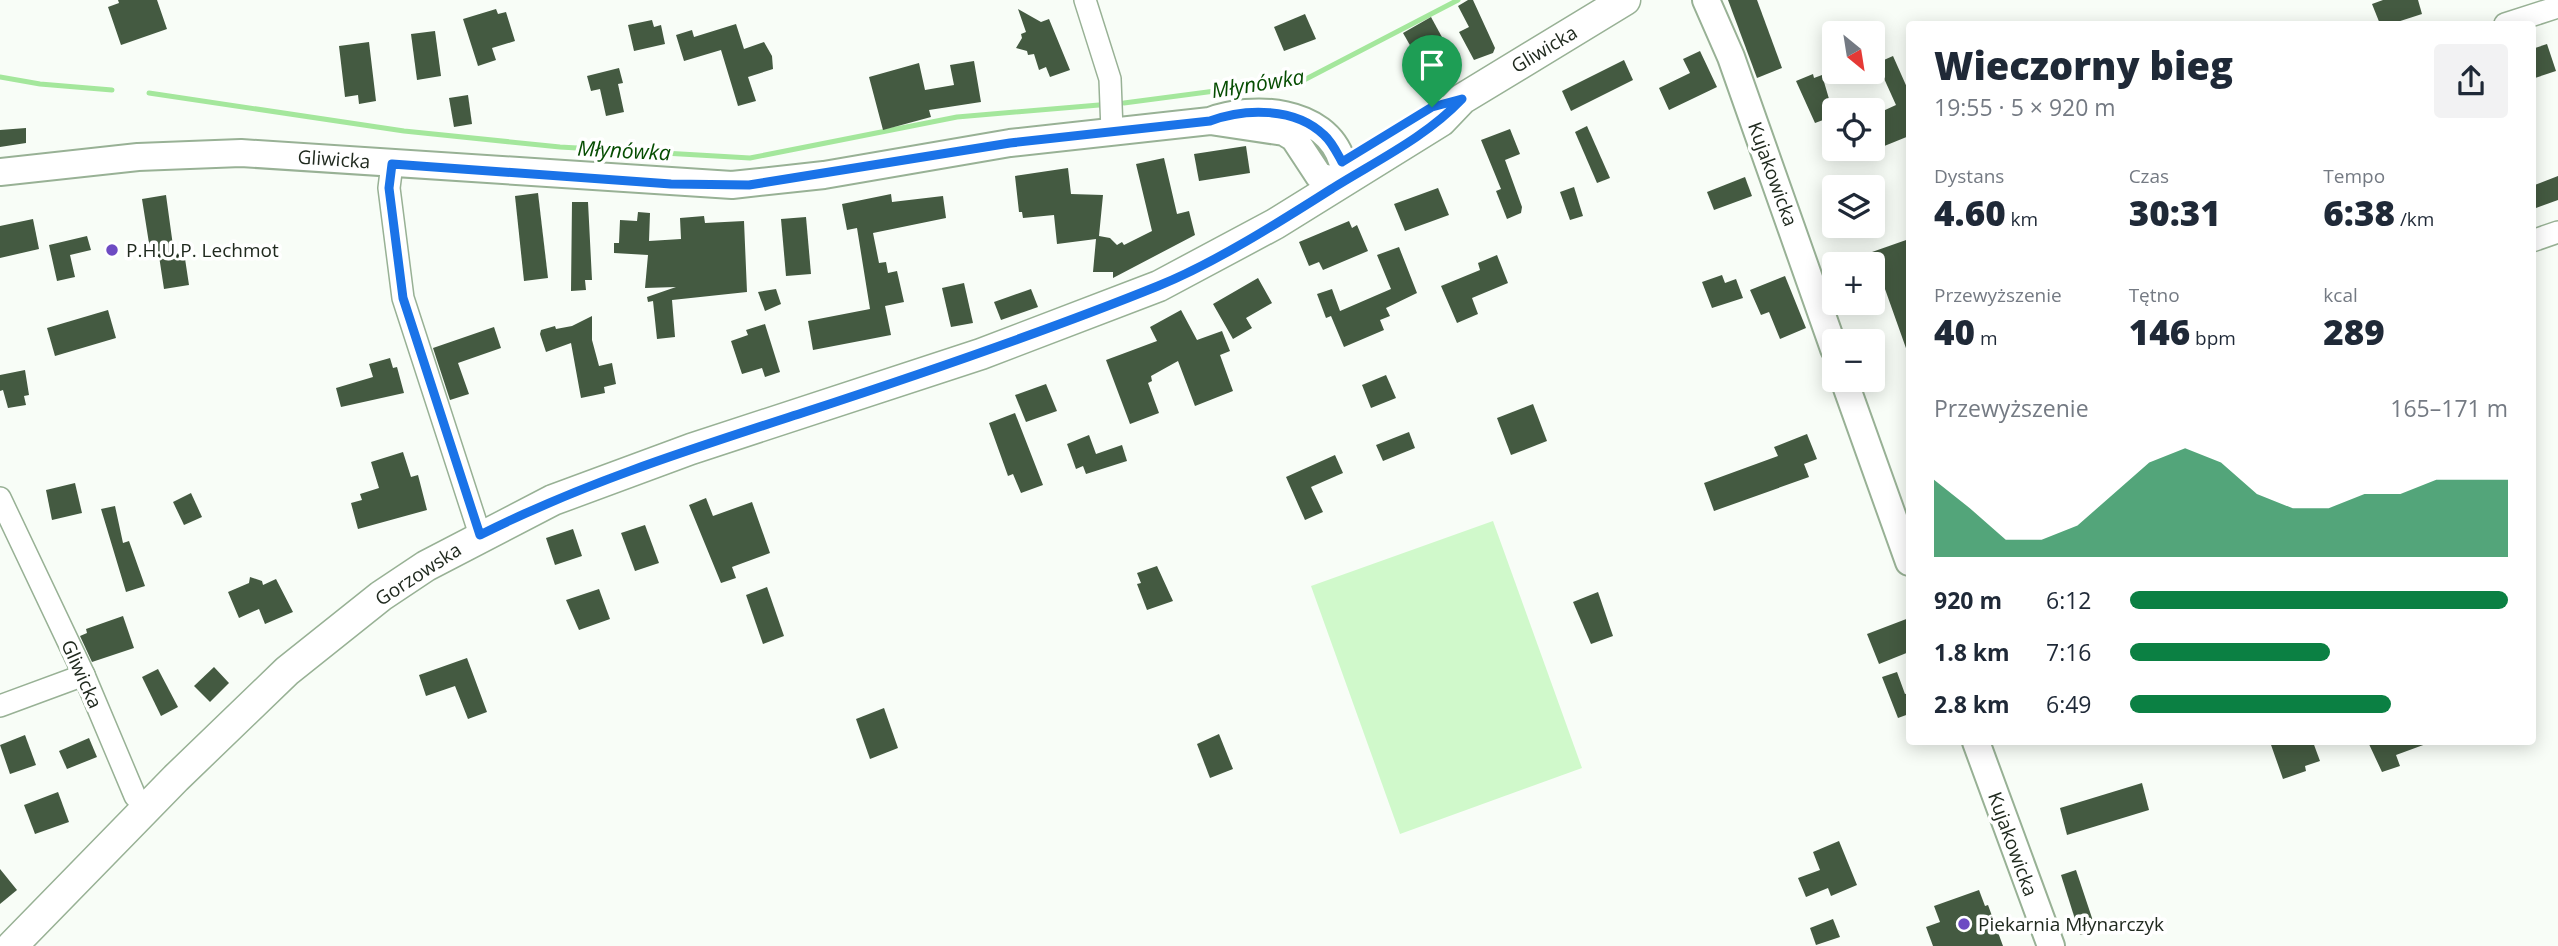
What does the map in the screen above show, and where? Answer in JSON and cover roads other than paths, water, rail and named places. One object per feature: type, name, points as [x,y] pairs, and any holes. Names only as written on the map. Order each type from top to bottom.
[{"type":"main road","name":"Gliwicka","points":[[1334,174],[1432,107],[1462,99],[1625,0]]},
{"type":"main road","name":"Gorzowska","points":[[12,946],[287,671],[414,573],[480,535],[553,500],[691,449],[981,354],[1159,286],[1275,224],[1334,174]]},
{"type":"street","points":[[1085,0],[1110,79],[1112,131]]},
{"type":"street","name":"Kujakowicka","points":[[1706,0],[1736,70],[1827,329]]},
{"type":"street","points":[[2514,21],[2558,7]]},
{"type":"street","name":"Gliwicka","points":[[0,173],[138,157],[241,153],[732,186],[824,175],[1010,143],[1210,121],[1231,113],[1289,115],[1325,136],[1334,174]]},
{"type":"street","points":[[392,164],[389,188],[403,298],[480,535]]},
{"type":"street","points":[[2536,240],[2558,232]]},
{"type":"street","points":[[1848,392],[1906,554]]},
{"type":"street","name":"Gliwicka","points":[[0,498],[84,675],[135,796],[148,809]]},
{"type":"street","points":[[0,706],[84,675]]},
{"type":"street","name":"Kujakowicka","points":[[1977,745],[2051,946]]},
{"type":"waterway","name":"Młynówka","points":[[1124,103],[1306,79],[1458,0]]},
{"type":"waterway","name":"Młynówka","points":[[0,77],[40,84],[112,90]]},
{"type":"waterway","name":"Młynówka","points":[[149,93],[404,131],[560,147],[750,158],[957,117],[1099,105]]},
{"type":"place","name":"P.H.U.P. Lechmot","points":[[112,250]]},
{"type":"place","name":"Piekarnia Młynarczyk","points":[[1964,924]]}]
